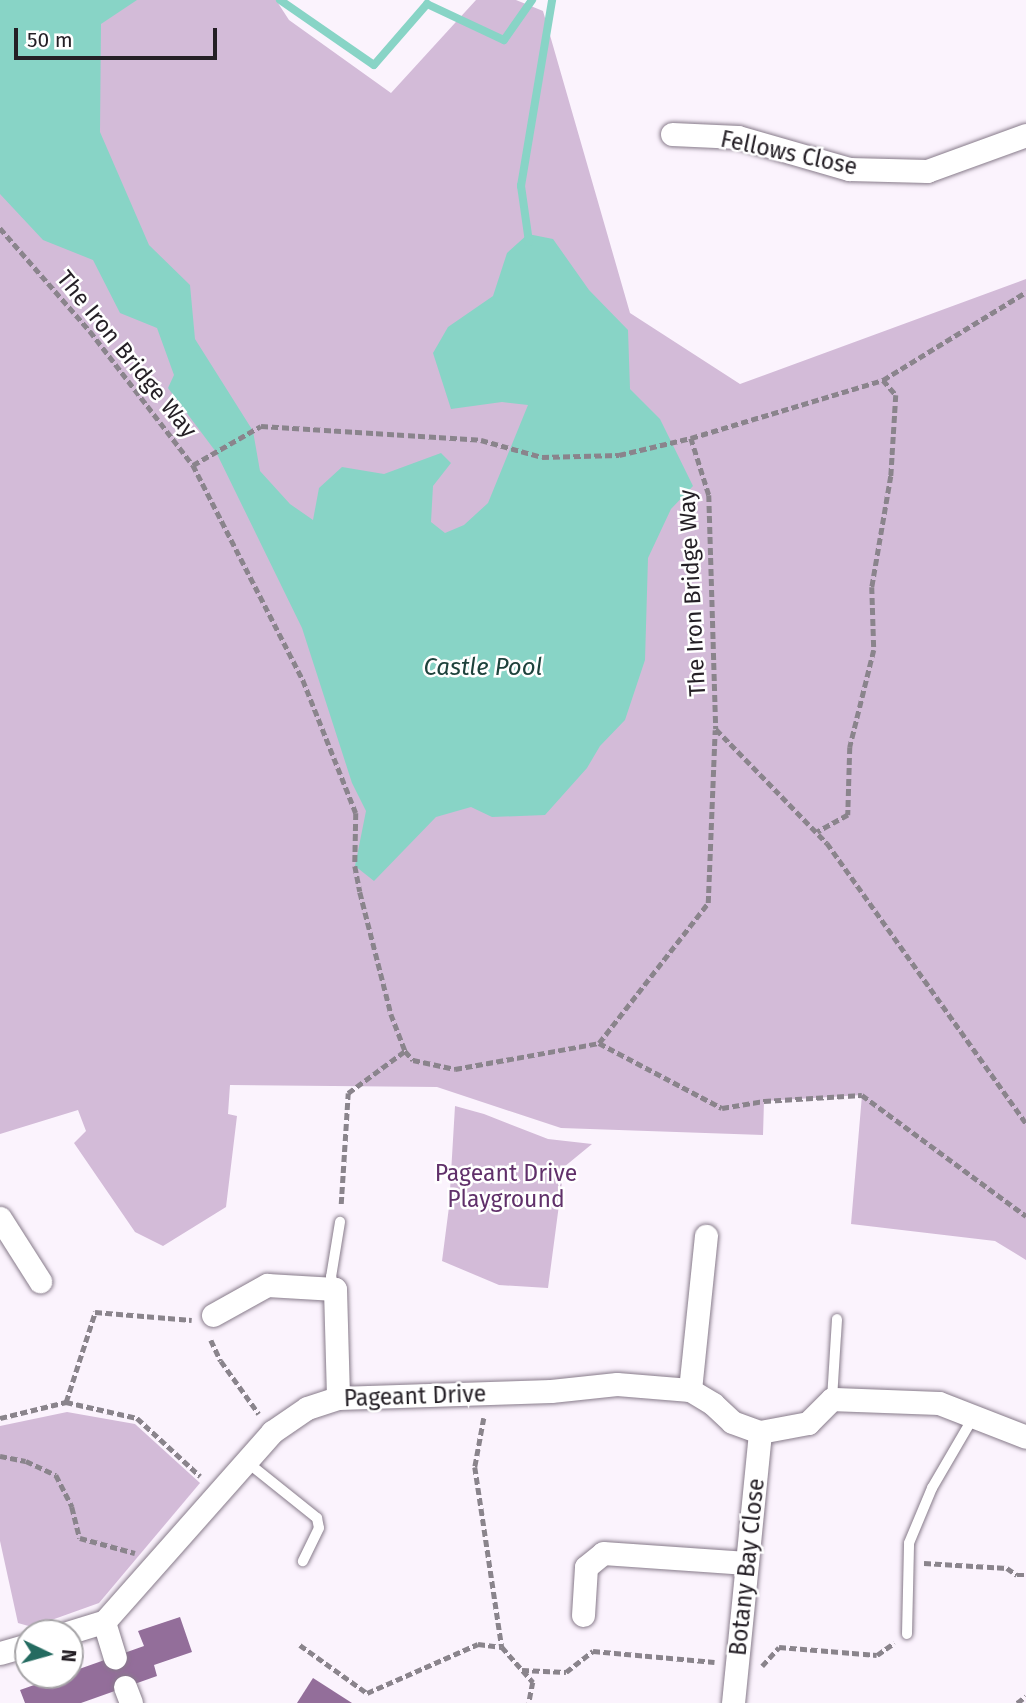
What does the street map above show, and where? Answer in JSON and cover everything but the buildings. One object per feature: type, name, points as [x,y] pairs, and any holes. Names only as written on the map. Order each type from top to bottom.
[{"type":"street","name":"Fellows Close","points":[[673,134],[738,137],[849,169],[927,171],[1026,135]]},
{"type":"street","points":[[0,1218],[40,1281]]},
{"type":"street","points":[[690,1390],[706,1236]]},
{"type":"street","points":[[207,1317],[267,1285],[335,1289],[338,1398]]},
{"type":"street","name":"Pageant Drive","points":[[104,1622],[272,1432],[307,1408],[338,1398],[551,1391],[617,1384],[690,1390],[713,1404],[732,1422],[760,1432]]},
{"type":"street","points":[[760,1432],[808,1423],[832,1399],[939,1403],[1026,1437]]},
{"type":"street","name":"Botany Bay Close","points":[[733,1703],[760,1432]]},
{"type":"street","points":[[583,1615],[586,1566],[603,1553],[747,1563]]},
{"type":"street","points":[[84,1628],[104,1622],[115,1657]]},
{"type":"lane","points":[[335,1289],[331,1277],[340,1222]]},
{"type":"lane","points":[[832,1399],[836,1320]]},
{"type":"lane","points":[[906,1634],[909,1543],[932,1488],[974,1416]]},
{"type":"lane","points":[[247,1462],[317,1518],[319,1528],[303,1561]]},
{"type":"path","name":"The Iron Bridge Way","points":[[0,228],[89,331],[193,465],[261,426],[481,440],[539,456],[619,455],[691,438],[709,495],[716,729],[817,832],[1026,1123]]},
{"type":"path","points":[[691,438],[883,380],[1026,292]]},
{"type":"path","points":[[817,832],[848,816],[850,747],[874,650],[872,587],[891,476],[896,395],[883,380]]},
{"type":"path","points":[[193,465],[303,680],[356,813],[355,866],[360,891],[391,1014],[405,1051],[413,1060],[455,1069],[599,1043],[722,1108],[764,1101],[862,1095],[1026,1216]]},
{"type":"path","points":[[599,1043],[709,903],[716,729]]},
{"type":"path","points":[[340,1222],[348,1093],[405,1051]]},
{"type":"path","points":[[66,1402],[95,1312],[207,1317],[221,1361],[272,1432]]},
{"type":"path","points":[[487,1393],[475,1468],[502,1647],[533,1682],[529,1703]]},
{"type":"path","points":[[0,1418],[66,1402],[137,1418],[219,1493]]},
{"type":"path","points":[[0,1456],[26,1461],[56,1475],[72,1507],[80,1538],[159,1560]]},
{"type":"path","points":[[909,1562],[1007,1568],[1017,1575],[1026,1576]]},
{"type":"path","points":[[300,1645],[368,1693],[478,1644],[502,1647]]},
{"type":"path","points":[[1017,1703],[1026,1696]]},
{"type":"green space","points":[[0,0],[276,0],[289,20],[391,93],[476,0],[516,0],[543,11],[630,313],[740,384],[1026,279],[1026,1260],[995,1241],[851,1224],[862,1095],[764,1101],[763,1135],[561,1128],[437,1087],[230,1085],[228,1114],[237,1116],[226,1207],[163,1246],[135,1232],[74,1143],[86,1131],[78,1110],[0,1134]]},
{"type":"green space","name":"Pageant Drive Playground","points":[[455,1106],[484,1114],[548,1139],[592,1144],[564,1167],[548,1288],[499,1285],[442,1261],[449,1207]]},
{"type":"green space","points":[[67,1412],[135,1424],[200,1483],[99,1603],[54,1619],[17,1619],[0,1541],[0,1426]]},
{"type":"water","name":"Castle Pool","points":[[0,0],[137,0],[101,24],[100,132],[149,245],[190,285],[195,339],[253,431],[260,471],[290,504],[313,520],[319,488],[342,467],[384,474],[441,453],[451,463],[433,486],[431,522],[445,533],[464,525],[488,503],[528,405],[502,402],[451,409],[433,353],[448,327],[493,296],[507,253],[528,234],[553,239],[589,290],[628,330],[630,389],[660,419],[693,486],[671,509],[648,558],[645,660],[625,720],[600,746],[587,768],[545,815],[492,817],[471,807],[436,817],[374,881],[355,866],[366,811],[352,783],[302,628],[216,452],[168,388],[174,375],[157,328],[120,313],[93,260],[43,240],[0,194]]},
{"type":"waterway","points":[[280,0],[374,65],[427,4],[504,40],[532,0]]},
{"type":"waterway","points":[[529,242],[521,186],[552,0]]}]
